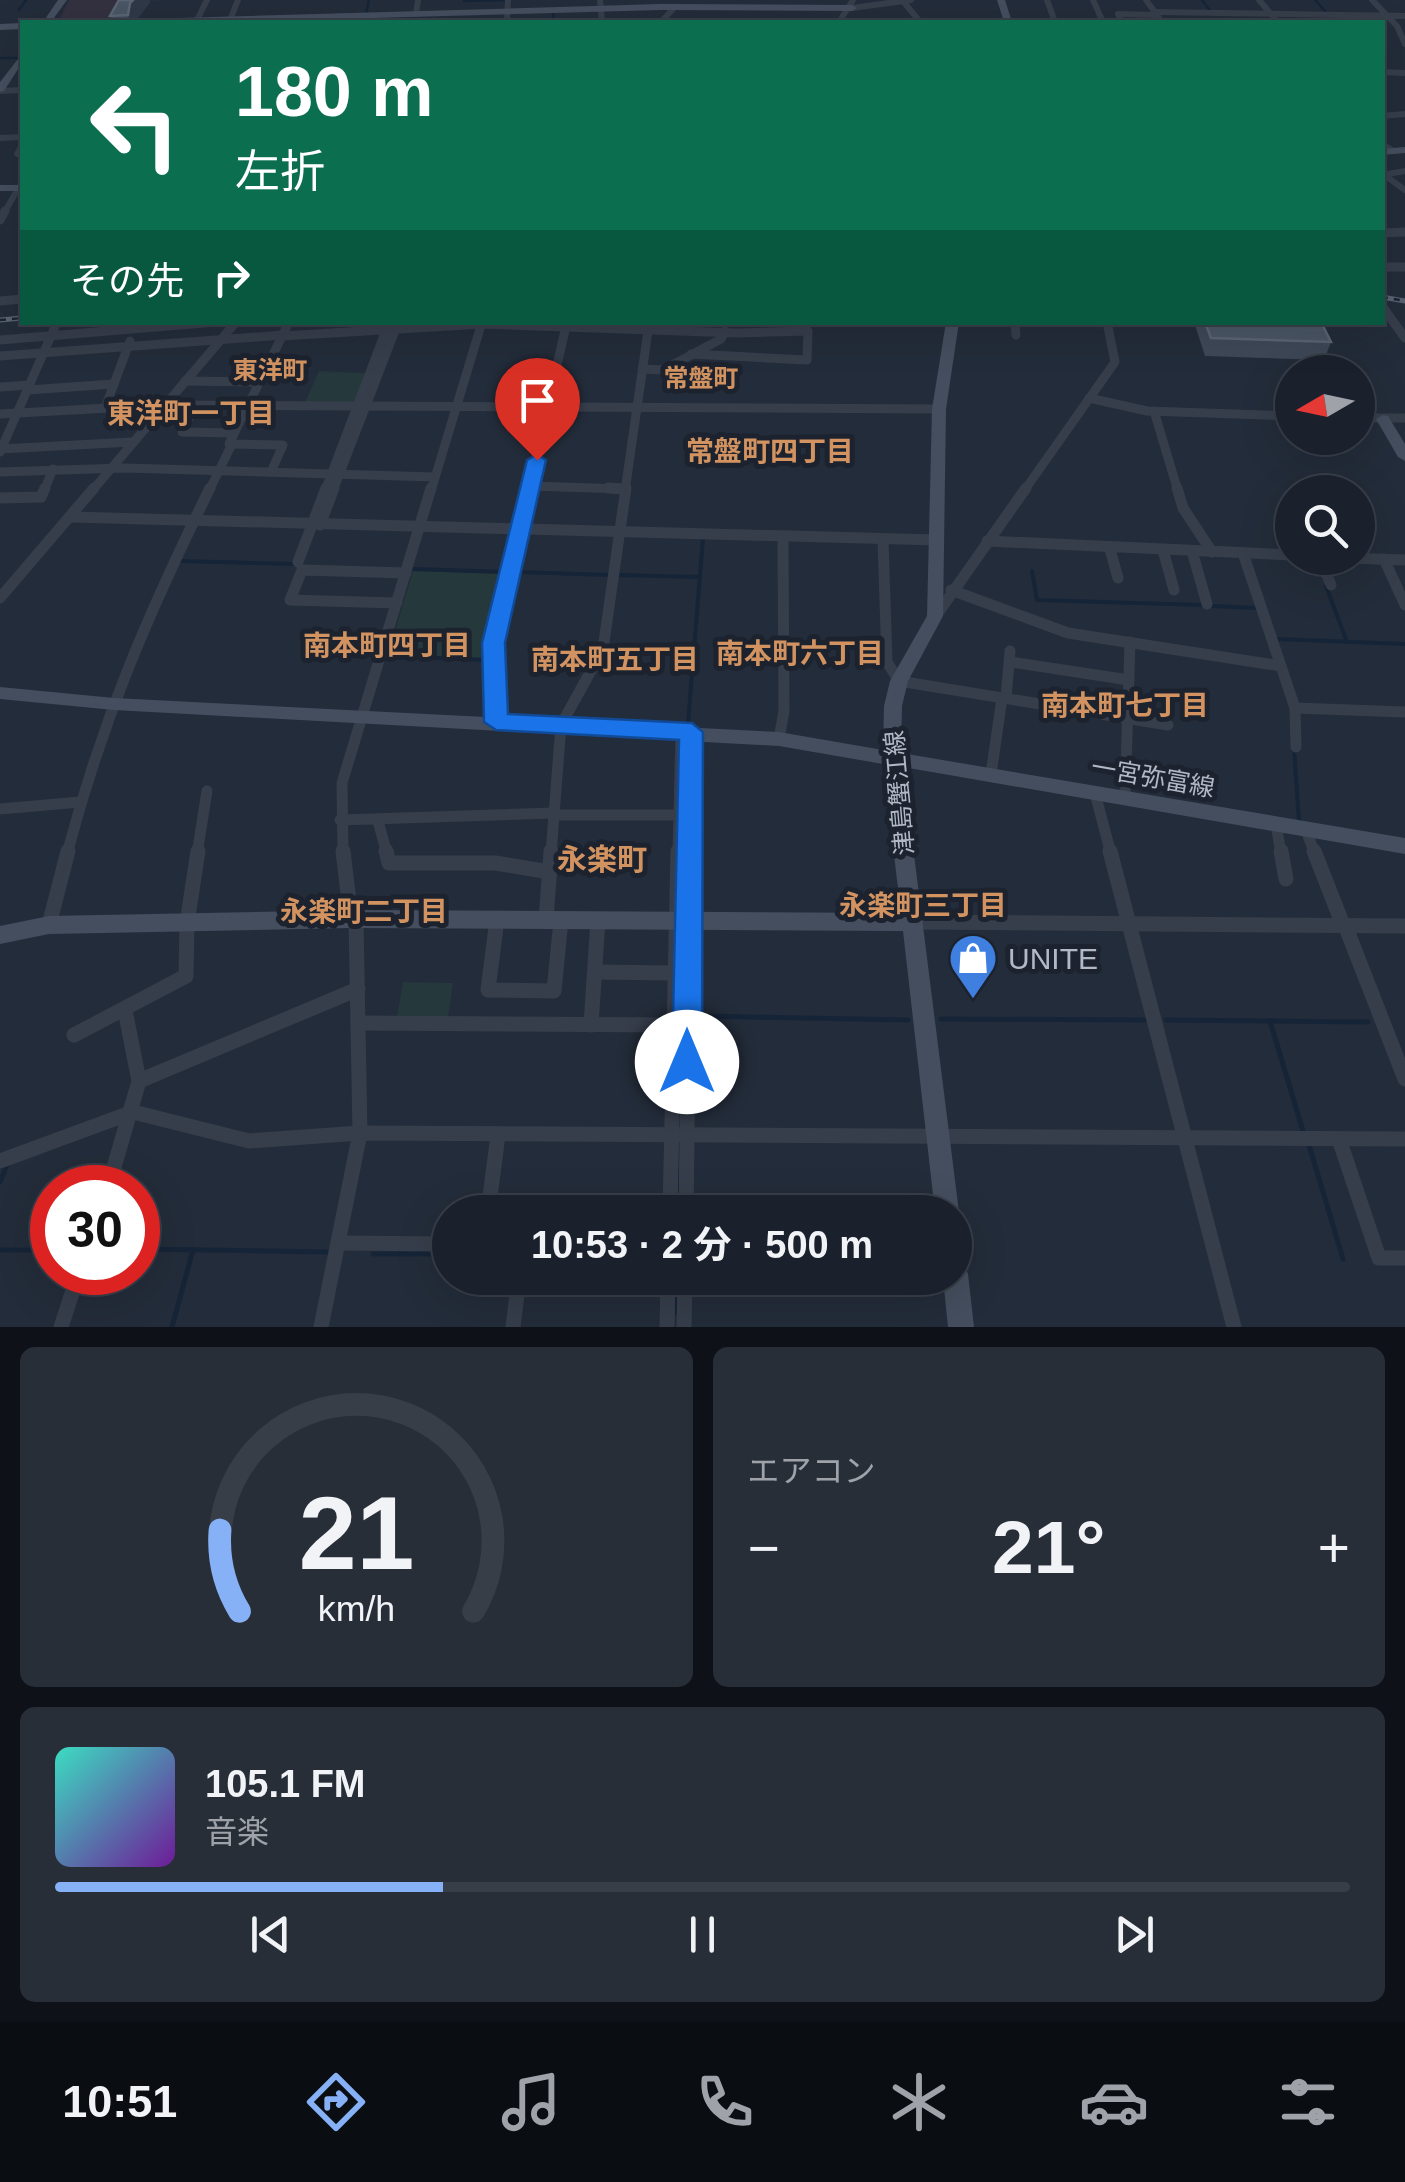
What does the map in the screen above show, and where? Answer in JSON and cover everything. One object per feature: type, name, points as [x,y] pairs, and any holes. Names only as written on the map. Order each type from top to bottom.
[{"type":"street","points":[[230,20],[238,0]]},
{"type":"street","points":[[321,0],[314,20],[600,4],[907,1]]},
{"type":"street","points":[[413,17],[418,0]]},
{"type":"street","points":[[1146,0],[1160,20]]},
{"type":"street","points":[[1259,0],[1276,20]]},
{"type":"street","points":[[1375,2],[1404,42]]},
{"type":"street","points":[[663,20],[675,6]]},
{"type":"street","points":[[1121,20],[1118,14],[1405,16]]},
{"type":"street","points":[[0,90],[20,60]]},
{"type":"street","points":[[1402,73],[1405,82]]},
{"type":"street","points":[[1386,115],[1405,114]]},
{"type":"street","points":[[0,220],[20,188]]},
{"type":"street","points":[[1385,310],[1405,338]]},
{"type":"street","points":[[56,325],[0,450],[132,442]]},
{"type":"street","points":[[0,598],[234,325]]},
{"type":"street","points":[[49,925],[80,802],[140,631],[288,325]]},
{"type":"street","points":[[0,356],[438,325]]},
{"type":"street","points":[[320,1327],[360,1132],[358,989],[354,919],[340,820],[342,783],[481,325]]},
{"type":"street","points":[[538,325],[808,331],[807,360],[691,354]]},
{"type":"street","points":[[497,920],[488,990],[554,991],[550,872],[561,725],[603,649],[649,325]]},
{"type":"street","points":[[936,616],[938,408],[952,325]]},
{"type":"street","points":[[1015,325],[1016,334]]},
{"type":"street","points":[[936,616],[1116,362],[1109,325]]},
{"type":"street","points":[[0,340],[136,326],[105,408]]},
{"type":"street","points":[[496,722],[494,643],[566,326]]},
{"type":"street","points":[[298,562],[393,327]]},
{"type":"street","points":[[642,370],[662,370],[721,338],[725,331]]},
{"type":"street","points":[[764,333],[764,359]]},
{"type":"street","points":[[185,381],[259,382]]},
{"type":"street","points":[[0,387],[114,384]]},
{"type":"street","points":[[1090,398],[1154,411],[1275,415]]},
{"type":"street","points":[[0,414],[164,405],[938,408]]},
{"type":"street","points":[[195,405],[182,432],[283,446],[271,472]]},
{"type":"street","points":[[1154,411],[1183,508],[1212,552]]},
{"type":"street","points":[[1375,419],[1405,418]]},
{"type":"street","points":[[1383,419],[1405,456]]},
{"type":"street","points":[[0,472],[110,468],[436,477]]},
{"type":"street","points":[[0,498],[41,497],[53,470]]},
{"type":"street","points":[[531,486],[625,489]]},
{"type":"street","points":[[71,516],[936,540]]},
{"type":"street","points":[[779,738],[784,711],[783,538]]},
{"type":"street","points":[[883,540],[888,662],[899,680],[1168,725]]},
{"type":"street","points":[[987,542],[1275,555]]},
{"type":"street","points":[[1110,548],[1118,578]]},
{"type":"street","points":[[1163,550],[1174,590]]},
{"type":"street","points":[[1192,551],[1207,604]]},
{"type":"street","points":[[1243,554],[1295,708],[1296,747]]},
{"type":"street","points":[[1375,559],[1405,560]]},
{"type":"street","points":[[1384,559],[1405,605]]},
{"type":"street","points":[[397,603],[290,600],[302,570],[406,574]]},
{"type":"street","points":[[1328,575],[1332,585]]},
{"type":"street","points":[[951,590],[1068,633],[1281,666]]},
{"type":"street","name":"津島蟹江線","points":[[936,616],[899,680],[893,706],[892,758],[946,1195]]},
{"type":"street","points":[[1125,798],[1130,642]]},
{"type":"street","points":[[991,774],[1010,656],[1129,680]]},
{"type":"street","name":"一宮弥富線","points":[[0,694],[114,704],[779,738],[1405,846]]},
{"type":"street","points":[[1295,708],[1405,712]]},
{"type":"street","points":[[684,1195],[673,1025],[674,972],[681,920],[678,815],[686,731]]},
{"type":"street","points":[[672,1195],[679,1134],[686,731]]},
{"type":"street","points":[[74,1035],[186,976],[187,923],[208,791]]},
{"type":"street","points":[[1096,793],[1234,1327]]},
{"type":"street","points":[[0,809],[80,802]]},
{"type":"street","points":[[340,820],[678,815]]},
{"type":"street","points":[[378,820],[389,863],[494,863],[550,872]]},
{"type":"street","points":[[1276,824],[1286,878]]},
{"type":"street","points":[[1306,830],[1405,1079]]},
{"type":"street","points":[[0,935],[49,925],[354,919],[1405,926]]},
{"type":"street","points":[[591,1025],[598,920]]},
{"type":"street","points":[[595,972],[674,972]]},
{"type":"street","points":[[140,1081],[358,989]]},
{"type":"street","points":[[116,1165],[140,1081],[125,1010]]},
{"type":"street","points":[[358,1023],[673,1025]]},
{"type":"street","points":[[0,1160],[133,1112],[248,1141],[360,1132],[1405,1140]]},
{"type":"street","points":[[490,1195],[498,1135]]},
{"type":"street","points":[[1339,1139],[1379,1258],[1405,1258]]},
{"type":"street","points":[[338,1242],[432,1244]]},
{"type":"street","points":[[61,1327],[71,1295]]},
{"type":"street","points":[[513,1327],[517,1295]]},
{"type":"street","points":[[667,1327],[668,1295]]},
{"type":"street","points":[[684,1295],[684,1327]]},
{"type":"street","points":[[958,1295],[962,1327]]},
{"type":"shaded area","points":[[69,0],[171,0],[132,1],[121,20],[59,20]]},
{"type":"shaded area","points":[[319,371],[366,373],[355,402],[305,402]]},
{"type":"shaded area","points":[[413,571],[506,574],[488,659],[388,655]]},
{"type":"shaded area","points":[[403,982],[453,983],[448,1017],[397,1017]]},
{"type":"building","points":[[119,0],[133,0],[128,15],[110,16]]},
{"type":"building","points":[[1206,325],[1322,325],[1331,342],[1211,338]]},
{"type":"waterway","points":[[19,10],[26,0]]},
{"type":"waterway","points":[[366,14],[369,0]]},
{"type":"waterway","points":[[464,1],[505,0]]},
{"type":"waterway","points":[[1202,0],[1211,12]]},
{"type":"waterway","points":[[1315,0],[1327,13]]},
{"type":"waterway","points":[[553,11],[554,20]]},
{"type":"waterway","points":[[0,58],[16,58]]},
{"type":"waterway","points":[[688,724],[703,538]]},
{"type":"waterway","points":[[178,561],[294,564]]},
{"type":"waterway","points":[[414,569],[507,572]]},
{"type":"waterway","points":[[1032,571],[1037,600],[1203,605]]},
{"type":"waterway","points":[[519,572],[608,575]]},
{"type":"waterway","points":[[619,575],[699,577]]},
{"type":"waterway","points":[[1326,586],[1347,642]]},
{"type":"waterway","points":[[1212,606],[1257,608]]},
{"type":"waterway","points":[[1277,639],[1347,642]]},
{"type":"waterway","points":[[1347,642],[1405,644]]},
{"type":"waterway","points":[[388,656],[488,660]]},
{"type":"waterway","points":[[1294,748],[1299,821]]},
{"type":"waterway","points":[[700,1016],[908,1020]]},
{"type":"waterway","points":[[941,1019],[1145,1020]]},
{"type":"waterway","points":[[1166,1020],[1270,1021]]},
{"type":"waterway","points":[[1270,1021],[1368,1022]]},
{"type":"waterway","points":[[1270,1021],[1303,1131]]},
{"type":"waterway","points":[[680,1109],[680,1125]]},
{"type":"waterway","points":[[678,1195],[679,1144]]},
{"type":"waterway","points":[[1309,1145],[1343,1259]]},
{"type":"waterway","points":[[0,1182],[7,1165]]},
{"type":"waterway","points":[[160,1249],[327,1252]]},
{"type":"waterway","points":[[0,1250],[30,1250]]},
{"type":"waterway","points":[[172,1327],[193,1250]]},
{"type":"waterway","points":[[373,1254],[432,1254]]},
{"type":"waterway","points":[[677,1295],[677,1312]]},
{"type":"railway","points":[[1385,298],[1405,301]]},
{"type":"railway","points":[[0,320],[20,318]]},
{"type":"place","name":"UNITE","points":[[973,1000]]},
{"type":"district","name":"東洋町","points":[[270,370]]},
{"type":"district","name":"常盤町","points":[[701,378]]},
{"type":"district","name":"東洋町一丁目","points":[[191,413]]},
{"type":"district","name":"常盤町四丁目","points":[[770,451]]},
{"type":"district","name":"南本町四丁目","points":[[387,645]]},
{"type":"district","name":"南本町六丁目","points":[[800,653]]},
{"type":"district","name":"南本町五丁目","points":[[615,659]]},
{"type":"district","name":"南本町七丁目","points":[[1125,705]]},
{"type":"district","name":"永楽町","points":[[602,859]]},
{"type":"district","name":"永楽町三丁目","points":[[923,905]]},
{"type":"district","name":"永楽町二丁目","points":[[364,911]]},
{"type":"route","points":[[537,460],[494,643],[496,722],[692,732],[687,1062]]}]
